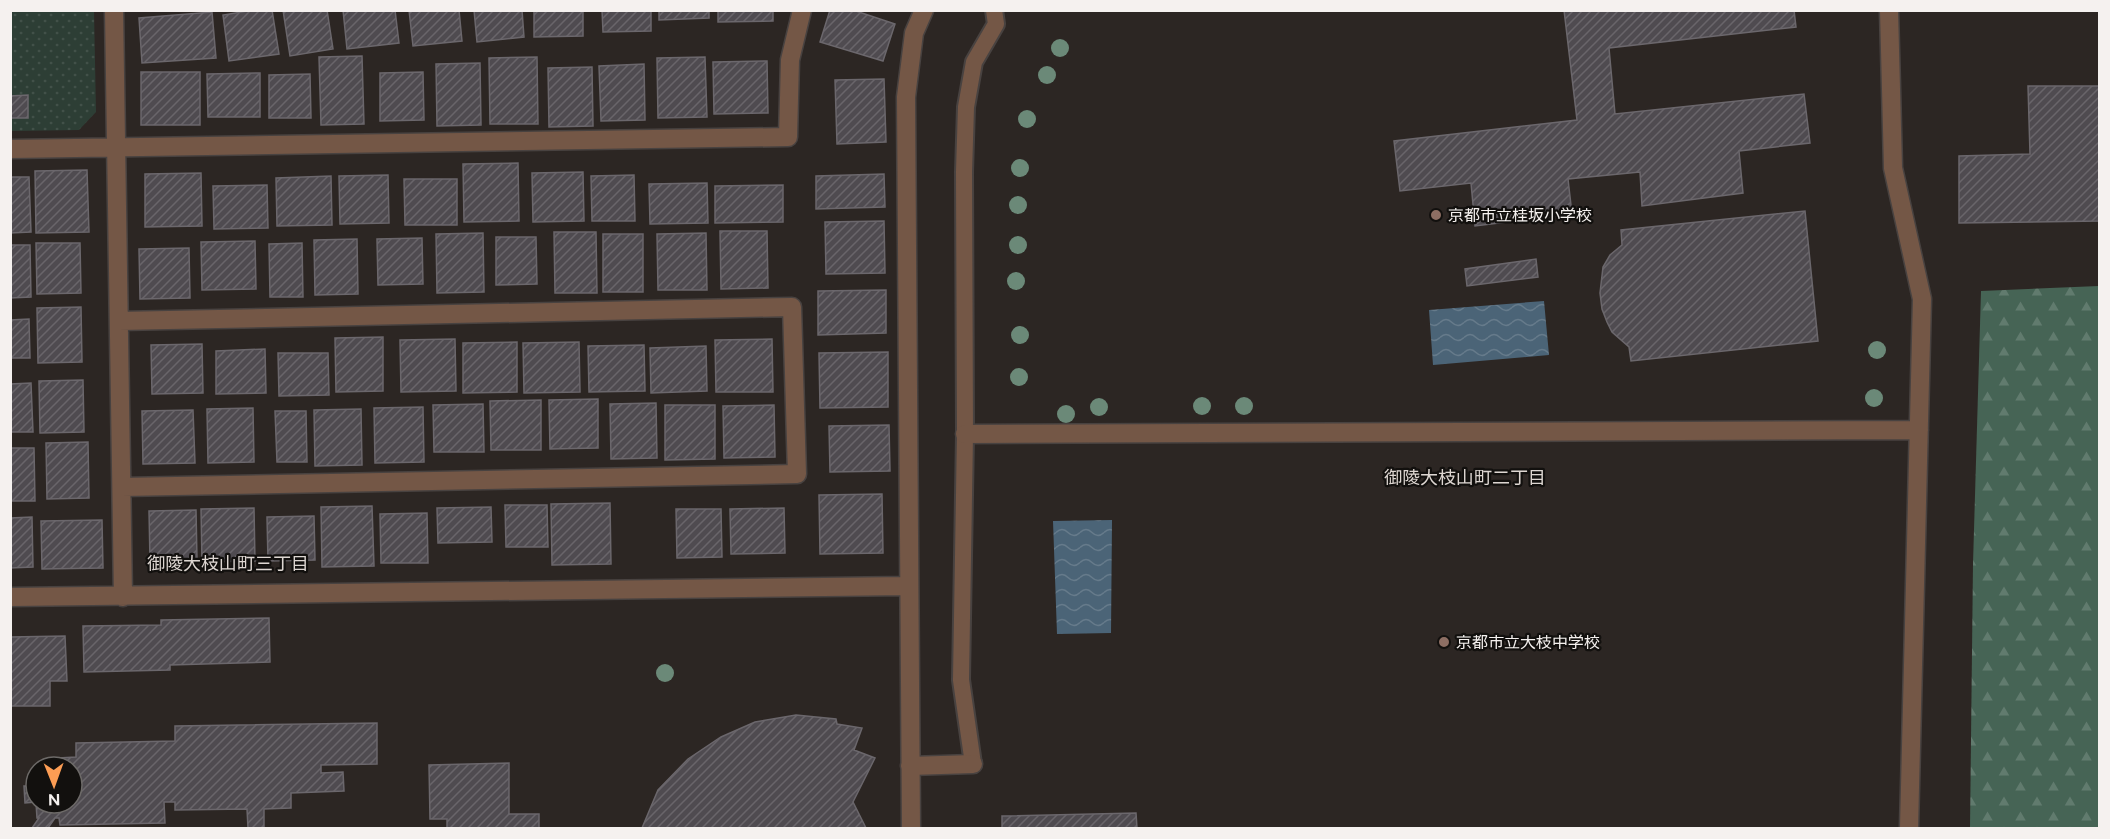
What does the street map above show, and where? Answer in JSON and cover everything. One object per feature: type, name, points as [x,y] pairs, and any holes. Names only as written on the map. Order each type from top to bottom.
[{"type":"street","points":[[114,10],[123,597]]},
{"type":"street","points":[[10,150],[788,137],[790,60],[802,10]]},
{"type":"street","points":[[911,828],[916,765],[907,586],[906,97],[914,33],[924,10]]},
{"type":"street","points":[[1888,10],[1893,168],[1922,299],[1909,828]]},
{"type":"street","points":[[119,321],[792,307],[797,474],[122,487]]},
{"type":"street","points":[[965,434],[1919,430]]},
{"type":"street","points":[[10,597],[907,586]]},
{"type":"street","points":[[916,765],[967,764]]},
{"type":"lane","points":[[967,764],[961,680],[965,434],[966,107],[974,62],[996,24],[994,10]]},
{"type":"green space","points":[[10,11],[94,11],[96,112],[79,130],[11,131]]},
{"type":"green space","points":[[2099,286],[2099,828],[1970,828],[1973,564],[1981,291]]},
{"type":"water","points":[[1544,301],[1549,355],[1433,365],[1429,310]]},
{"type":"water","points":[[1112,520],[1111,633],[1057,634],[1053,521]]},
{"type":"building","points":[[253,10],[272,10],[279,54],[229,61],[223,15]]},
{"type":"building","points":[[283,10],[327,10],[333,49],[290,56]]},
{"type":"building","points":[[343,10],[395,10],[399,43],[347,49]]},
{"type":"building","points":[[409,10],[459,10],[462,41],[413,46]]},
{"type":"building","points":[[474,10],[522,10],[524,37],[477,42]]},
{"type":"building","points":[[534,10],[583,10],[583,36],[534,37]]},
{"type":"building","points":[[602,10],[651,10],[651,31],[603,32]]},
{"type":"building","points":[[659,10],[709,10],[709,18],[659,20]]},
{"type":"building","points":[[718,10],[773,10],[773,21],[718,22]]},
{"type":"building","points":[[830,10],[853,10],[895,24],[883,61],[820,42]]},
{"type":"building","points":[[1564,10],[1794,10],[1796,27],[1609,48],[1615,114],[1804,94],[1810,143],[1739,151],[1743,193],[1642,206],[1640,172],[1568,179],[1572,214],[1475,226],[1471,183],[1400,191],[1394,141],[1577,120]]},
{"type":"building","points":[[212,12],[216,58],[142,63],[139,18]]},
{"type":"building","points":[[362,56],[364,124],[321,125],[319,57]]},
{"type":"building","points":[[537,57],[538,124],[490,124],[489,58]]},
{"type":"building","points":[[705,57],[707,117],[658,118],[657,58]]},
{"type":"building","points":[[767,61],[768,113],[714,114],[713,62]]},
{"type":"building","points":[[480,63],[481,125],[437,126],[436,64]]},
{"type":"building","points":[[644,64],[645,120],[601,121],[599,66]]},
{"type":"building","points":[[592,67],[593,126],[549,127],[548,68]]},
{"type":"building","points":[[141,72],[200,72],[200,125],[141,125]]},
{"type":"building","points":[[423,72],[424,120],[380,121],[380,73]]},
{"type":"building","points":[[260,73],[260,117],[208,117],[207,74]]},
{"type":"building","points":[[310,74],[311,118],[269,118],[269,75]]},
{"type":"building","points":[[884,79],[886,142],[837,144],[835,80]]},
{"type":"building","points":[[2028,86],[2100,86],[2100,221],[1959,223],[1959,156],[2030,154]]},
{"type":"building","points":[[28,95],[28,118],[10,118],[10,96]]},
{"type":"building","points":[[518,163],[519,221],[464,222],[463,164]]},
{"type":"building","points":[[87,170],[89,232],[36,233],[35,171]]},
{"type":"building","points":[[583,172],[584,221],[533,222],[532,173]]},
{"type":"building","points":[[201,173],[202,226],[145,227],[145,174]]},
{"type":"building","points":[[884,174],[885,207],[816,209],[816,176]]},
{"type":"building","points":[[388,175],[389,223],[340,224],[339,176]]},
{"type":"building","points":[[634,175],[635,221],[592,221],[591,176]]},
{"type":"building","points":[[331,176],[332,225],[277,226],[276,178]]},
{"type":"building","points":[[10,177],[29,177],[31,232],[10,233]]},
{"type":"building","points":[[404,179],[457,179],[457,225],[405,225]]},
{"type":"building","points":[[707,183],[708,223],[650,224],[649,184]]},
{"type":"building","points":[[267,185],[268,228],[214,229],[213,186]]},
{"type":"building","points":[[783,185],[783,222],[715,223],[715,186]]},
{"type":"building","points":[[1805,211],[1818,341],[1631,361],[1629,347],[1612,332],[1607,322],[1602,309],[1600,293],[1603,267],[1610,255],[1622,245],[1621,230]]},
{"type":"building","points":[[884,221],[885,273],[826,274],[825,222]]},
{"type":"building","points":[[720,231],[767,231],[768,288],[721,289]]},
{"type":"building","points":[[554,232],[596,232],[597,293],[555,293]]},
{"type":"building","points":[[483,233],[484,292],[437,293],[436,234]]},
{"type":"building","points":[[706,233],[707,290],[658,290],[657,234]]},
{"type":"building","points":[[603,234],[643,234],[643,292],[603,292]]},
{"type":"building","points":[[496,237],[536,237],[537,284],[496,285]]},
{"type":"building","points":[[422,238],[423,284],[378,285],[377,239]]},
{"type":"building","points":[[357,239],[358,294],[315,295],[314,240]]},
{"type":"building","points":[[255,241],[256,289],[202,290],[201,242]]},
{"type":"building","points":[[36,243],[80,243],[81,293],[37,294]]},
{"type":"building","points":[[302,243],[303,297],[270,297],[269,244]]},
{"type":"building","points":[[10,245],[30,245],[31,297],[10,298]]},
{"type":"building","points":[[189,248],[190,298],[140,299],[139,249]]},
{"type":"building","points":[[1536,259],[1538,277],[1467,286],[1465,269]]},
{"type":"building","points":[[886,290],[886,333],[818,335],[818,291]]},
{"type":"building","points":[[81,307],[82,362],[38,363],[37,308]]},
{"type":"building","points":[[29,319],[30,358],[10,358],[10,320]]},
{"type":"building","points":[[383,337],[383,391],[336,392],[335,338]]},
{"type":"building","points":[[455,339],[456,391],[401,392],[400,340]]},
{"type":"building","points":[[772,339],[773,392],[716,392],[715,340]]},
{"type":"building","points":[[517,342],[517,392],[463,393],[463,343]]},
{"type":"building","points":[[579,342],[580,392],[524,393],[523,343]]},
{"type":"building","points":[[202,344],[203,393],[152,394],[151,345]]},
{"type":"building","points":[[644,345],[645,391],[589,392],[588,346]]},
{"type":"building","points":[[706,346],[707,391],[651,393],[650,348]]},
{"type":"building","points":[[265,349],[266,393],[216,394],[216,351]]},
{"type":"building","points":[[888,352],[888,407],[820,408],[819,353]]},
{"type":"building","points":[[278,353],[328,353],[329,395],[279,396]]},
{"type":"building","points":[[83,380],[84,432],[40,433],[39,381]]},
{"type":"building","points":[[31,383],[33,432],[10,432],[10,384]]},
{"type":"building","points":[[598,399],[598,448],[550,449],[549,400]]},
{"type":"building","points":[[541,400],[541,450],[491,450],[490,401]]},
{"type":"building","points":[[656,403],[657,458],[611,459],[610,404]]},
{"type":"building","points":[[483,404],[484,452],[434,452],[433,405]]},
{"type":"building","points":[[665,405],[715,405],[715,459],[665,460]]},
{"type":"building","points":[[774,405],[775,457],[724,458],[723,406]]},
{"type":"building","points":[[423,407],[424,462],[375,463],[374,408]]},
{"type":"building","points":[[253,408],[254,462],[208,463],[207,409]]},
{"type":"building","points":[[361,409],[362,465],[315,466],[314,410]]},
{"type":"building","points":[[193,410],[195,463],[143,464],[142,411]]},
{"type":"building","points":[[275,411],[306,411],[307,462],[277,462]]},
{"type":"building","points":[[889,425],[890,471],[830,472],[829,426]]},
{"type":"building","points":[[88,442],[89,498],[47,499],[46,443]]},
{"type":"building","points":[[10,448],[34,448],[35,501],[10,501]]},
{"type":"building","points":[[882,494],[883,553],[820,554],[819,495]]},
{"type":"building","points":[[610,503],[611,564],[552,565],[551,504]]},
{"type":"building","points":[[505,505],[547,505],[548,547],[506,547]]},
{"type":"building","points":[[372,506],[374,566],[322,567],[321,507]]},
{"type":"building","points":[[491,507],[492,542],[438,543],[437,508]]},
{"type":"building","points":[[254,508],[255,561],[202,562],[201,509]]},
{"type":"building","points":[[784,508],[785,553],[731,554],[730,509]]},
{"type":"building","points":[[676,509],[721,509],[722,557],[677,558]]},
{"type":"building","points":[[196,510],[197,559],[150,560],[149,511]]},
{"type":"building","points":[[427,513],[428,563],[381,563],[380,514]]},
{"type":"building","points":[[314,516],[315,560],[268,561],[267,517]]},
{"type":"building","points":[[32,517],[33,567],[10,568],[10,518]]},
{"type":"building","points":[[102,520],[103,568],[42,569],[41,521]]},
{"type":"building","points":[[269,618],[270,662],[170,665],[170,670],[84,672],[83,626],[161,625],[161,620]]},
{"type":"building","points":[[65,636],[67,681],[50,681],[50,706],[10,706],[10,637]]},
{"type":"building","points":[[796,715],[836,719],[837,724],[862,728],[854,750],[875,758],[853,802],[866,828],[642,828],[658,790],[688,759],[721,737],[755,722]]},
{"type":"building","points":[[377,723],[377,764],[321,765],[321,773],[343,772],[344,791],[291,793],[291,808],[264,809],[264,828],[248,828],[247,809],[175,810],[175,802],[164,802],[165,823],[60,825],[59,818],[55,818],[48,828],[32,828],[39,818],[37,815],[84,815],[84,755],[76,755],[76,743],[175,741],[175,726]]},
{"type":"building","points":[[509,763],[509,814],[539,814],[539,828],[447,828],[447,819],[430,819],[429,765]]},
{"type":"building","points":[[1136,813],[1137,828],[1002,828],[1002,816]]},
{"type":"place","name":"京都市立桂坂小学校","points":[[1436,215]]},
{"type":"place","name":"京都市立大枝中学校","points":[[1444,642]]},
{"type":"district","name":"御陵大枝山町二丁目","points":[[1465,478]]},
{"type":"district","name":"御陵大枝山町三丁目","points":[[228,564]]}]
